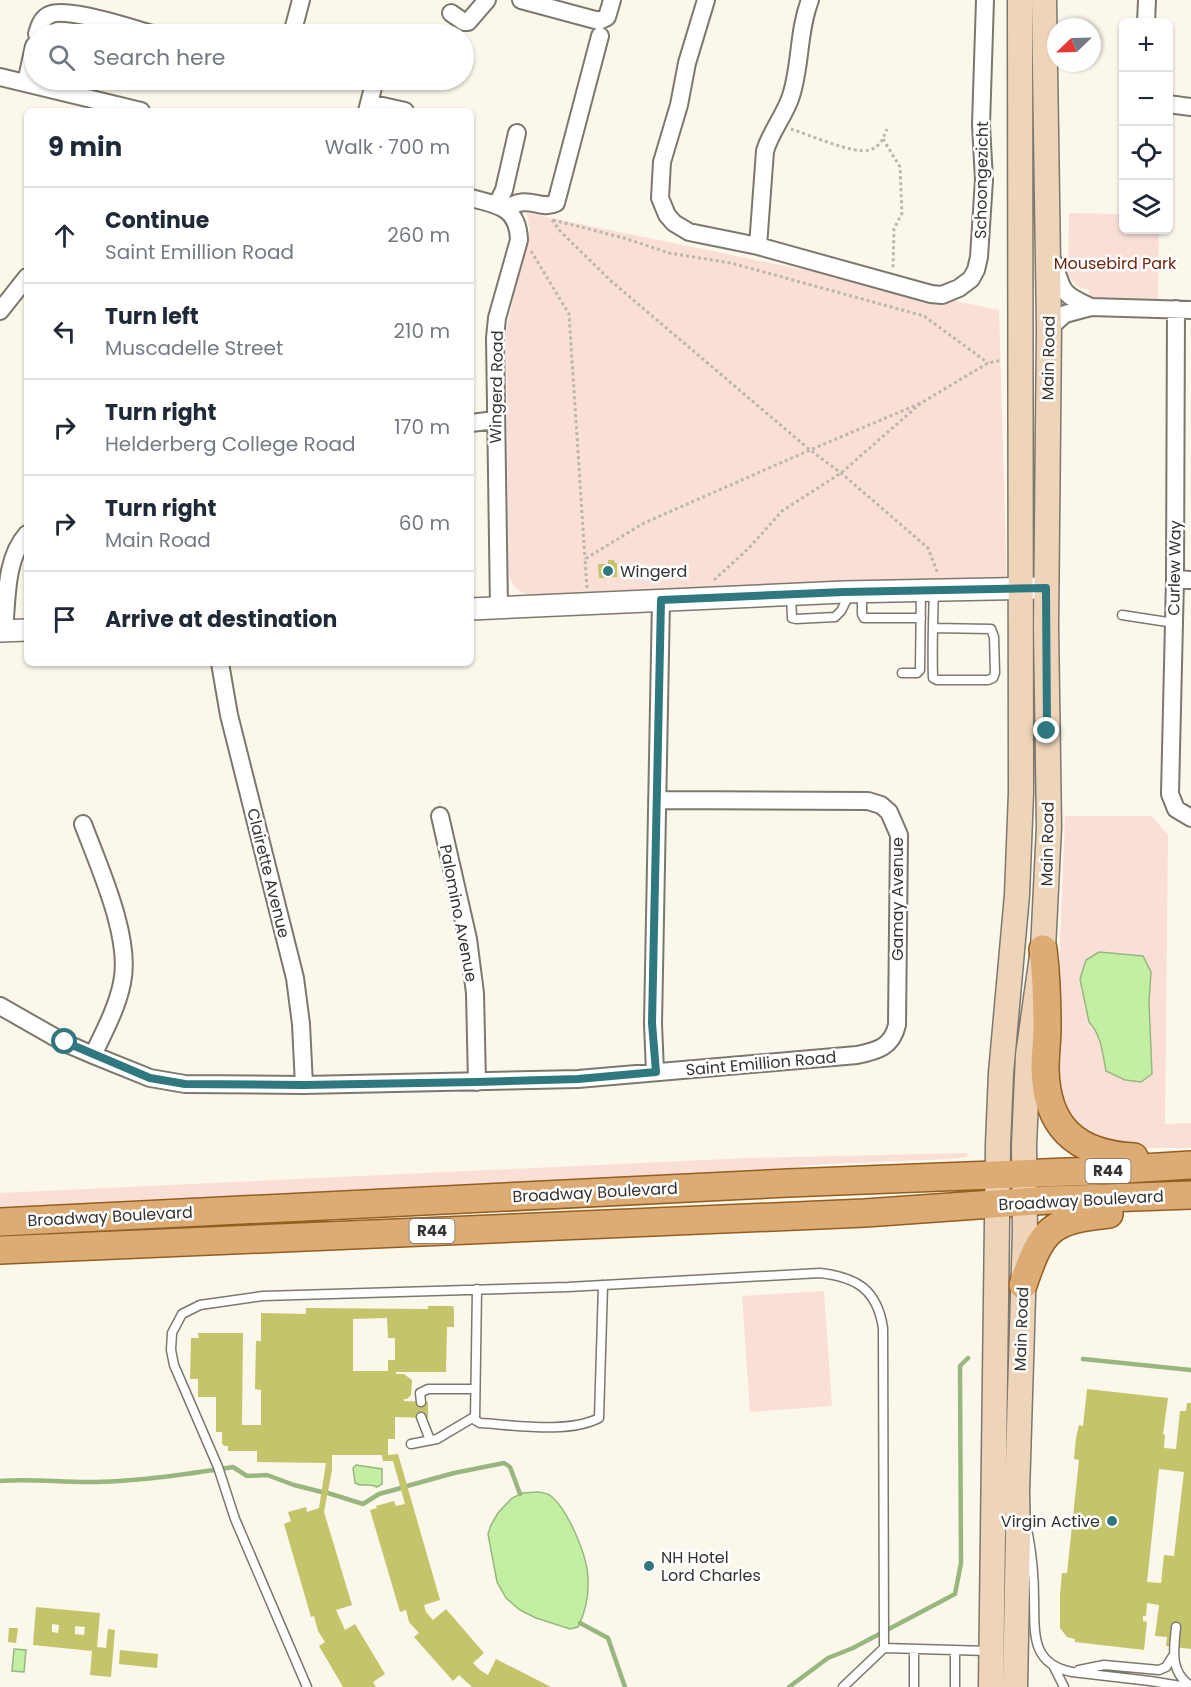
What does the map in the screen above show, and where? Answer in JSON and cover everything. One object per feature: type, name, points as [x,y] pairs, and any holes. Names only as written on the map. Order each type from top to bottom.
[{"type":"main road","name":"Main Road","points":[[1015,1687],[1003,1651],[997,1175],[1001,1073],[1017,895],[1021,793],[1020,0]]},
{"type":"main road","name":"Main Road","points":[[991,1687],[1003,1651],[1018,1537],[1017,1493],[1028,1056],[1043,949],[1049,827],[1046,588],[1048,328],[1044,0]]},
{"type":"main road","points":[[1043,949],[1047,982],[1045,1069],[1047,1095],[1059,1122],[1069,1135],[1099,1153],[1137,1157],[1191,1156]]},
{"type":"main road","name":"Broadway Boulevard","points":[[0,1222],[1191,1165]]},
{"type":"main road","name":"Broadway Boulevard","points":[[0,1250],[865,1213],[1025,1202],[1191,1195]]},
{"type":"main road","points":[[1023,1285],[1039,1244],[1061,1223],[1081,1217],[1191,1206]]},
{"type":"street","points":[[295,24],[301,0]]},
{"type":"street","points":[[451,13],[462,21],[468,22],[487,0]]},
{"type":"street","points":[[527,2],[599,21],[607,17],[612,0]]},
{"type":"street","name":"Schoongezicht","points":[[706,0],[687,63],[679,105],[662,162],[660,198],[667,215],[682,229],[758,246],[931,294],[942,295],[959,288],[971,279],[979,257],[984,199],[981,125],[985,0]]},
{"type":"street","points":[[758,246],[763,166],[768,141],[791,96],[803,21],[810,0]]},
{"type":"street","points":[[1146,18],[1147,0]]},
{"type":"street","points":[[41,24],[44,18],[59,13],[79,15],[114,24]]},
{"type":"street","points":[[502,207],[522,201],[550,205],[556,202],[600,36]]},
{"type":"street","points":[[0,77],[24,83]]},
{"type":"street","points":[[52,90],[118,108]]},
{"type":"street","points":[[368,107],[372,90]]},
{"type":"street","points":[[1173,105],[1191,107]]},
{"type":"street","points":[[502,207],[517,133]]},
{"type":"street","points":[[474,199],[502,207],[516,222],[519,230]]},
{"type":"street","name":"Wingerd Road","points":[[499,608],[495,338],[497,318],[519,240],[519,230]]},
{"type":"street","points":[[1047,243],[1064,292],[1071,298],[1091,307]]},
{"type":"street","points":[[0,311],[24,281]]},
{"type":"street","points":[[1048,328],[1065,314],[1091,307],[1183,309]]},
{"type":"street","name":"Curlew Way","points":[[1183,309],[1183,579],[1174,622],[1170,794],[1176,808],[1191,818]]},
{"type":"street","points":[[474,423],[495,420]]},
{"type":"street","points":[[24,539],[12,564],[2,631],[24,630]]},
{"type":"street","points":[[474,609],[856,591],[1046,588]]},
{"type":"street","points":[[656,1072],[652,1023],[661,600]]},
{"type":"street","name":"Clairette Avenue","points":[[221,666],[229,715],[295,978],[301,1024],[304,1085]]},
{"type":"street","name":"Gamay Avenue","points":[[657,800],[868,801],[881,805],[890,812],[899,835],[897,1025],[890,1043]]},
{"type":"street","name":"Palomino Avenue","points":[[440,816],[468,939],[475,993],[477,1082]]},
{"type":"street","points":[[82,824],[117,920],[123,946],[124,966],[123,982],[93,1056]]},
{"type":"street","name":"Saint Emillion Road","points":[[0,1006],[93,1056],[150,1078],[185,1084],[304,1085],[578,1079],[857,1055],[873,1052],[890,1043]]},
{"type":"lane","points":[[902,673],[917,673],[920,670],[921,618],[933,590]]},
{"type":"lane","points":[[933,590],[933,628],[933,676],[934,680],[988,680],[993,678],[995,673],[994,637],[991,629],[933,628]]},
{"type":"lane","points":[[856,591],[862,614],[866,619],[921,618]]},
{"type":"lane","points":[[1122,615],[1174,622]]},
{"type":"lane","points":[[307,1687],[235,1519],[215,1459],[177,1372],[171,1350],[172,1333],[182,1314],[200,1305],[263,1296],[603,1285],[820,1273],[842,1276],[855,1281],[873,1298],[879,1310],[883,1328],[884,1648]]},
{"type":"lane","points":[[477,1289],[474,1417],[480,1423],[567,1427],[586,1424],[599,1418],[603,1285]]},
{"type":"lane","points":[[421,1402],[420,1393],[428,1389],[474,1389]]},
{"type":"lane","points":[[411,1444],[445,1435],[474,1417]]},
{"type":"lane","points":[[421,1418],[430,1440]]},
{"type":"lane","points":[[1017,1493],[1030,1542],[1035,1635],[1041,1654],[1054,1667],[1064,1687]]},
{"type":"lane","points":[[1176,1627],[1173,1656],[1179,1675],[1189,1686]]},
{"type":"lane","points":[[843,1687],[884,1648],[1003,1651]]},
{"type":"lane","points":[[914,1649],[914,1687]]},
{"type":"lane","points":[[955,1650],[955,1687]]},
{"type":"lane","points":[[1072,1672],[1104,1665],[1159,1670],[1166,1667],[1173,1656]]},
{"type":"lane","points":[[1054,1667],[1072,1672],[1150,1681],[1172,1686],[1189,1686]]},
{"type":"path","points":[[778,124],[862,152],[877,146],[887,129]]},
{"type":"path","points":[[883,139],[900,167],[902,213],[894,229],[892,283]]},
{"type":"path","points":[[542,219],[624,238],[669,253],[730,263],[924,316],[988,363]]},
{"type":"path","points":[[552,220],[560,231],[611,280],[928,548],[933,590]]},
{"type":"path","points":[[519,230],[569,314],[588,604]]},
{"type":"path","points":[[585,559],[644,524],[921,403],[988,363],[1021,356]]},
{"type":"path","points":[[699,598],[782,511],[841,473],[921,403]]},
{"type":"green space","points":[[527,213],[999,310],[1007,588],[529,595],[518,590],[513,585],[509,574],[506,333],[530,230]]},
{"type":"green space","name":"Mousebird Park","points":[[1069,213],[1119,214],[1119,234],[1159,234],[1158,299],[1089,298],[1089,289],[1079,288],[1068,276]]},
{"type":"green space","points":[[1065,816],[1152,816],[1168,835],[1165,1124],[1191,1123],[1191,1148],[1119,1148],[1071,1125],[1057,1094],[1055,1075]]},
{"type":"green space","points":[[970,1153],[965,1157],[948,1159],[807,1165],[780,1171],[0,1209],[0,1193],[747,1158]]},
{"type":"green space","points":[[824,1291],[832,1406],[750,1412],[742,1296]]},
{"type":"shaded area","points":[[1099,952],[1143,956],[1151,972],[1149,1002],[1152,1074],[1141,1082],[1125,1080],[1106,1071],[1099,1039],[1089,1022],[1080,979],[1086,960]]},
{"type":"shaded area","points":[[356,1465],[382,1469],[382,1484],[377,1487],[355,1483],[353,1468]]},
{"type":"shaded area","points":[[538,1492],[551,1496],[564,1511],[576,1534],[584,1557],[588,1590],[585,1610],[578,1627],[570,1629],[520,1610],[506,1598],[497,1582],[488,1534],[491,1525],[498,1513],[512,1498],[523,1493]]},
{"type":"shaded area","points":[[14,1649],[26,1650],[24,1672],[12,1671]]},
{"type":"building","name":"Wingerd","points":[[608,560],[614,560],[617,563],[617,577],[599,578],[598,564],[608,564]]},
{"type":"building","points":[[428,1306],[453,1306],[454,1309],[454,1327],[447,1327],[446,1372],[396,1372],[412,1380],[411,1395],[404,1401],[428,1402],[428,1418],[395,1417],[395,1439],[388,1439],[388,1455],[398,1454],[440,1600],[424,1605],[426,1612],[433,1620],[446,1609],[484,1653],[473,1663],[488,1675],[496,1659],[551,1687],[472,1687],[459,1675],[453,1681],[414,1637],[419,1633],[409,1622],[406,1610],[400,1612],[370,1510],[394,1501],[396,1506],[405,1504],[393,1461],[383,1461],[382,1455],[332,1455],[332,1470],[324,1512],[352,1605],[336,1610],[345,1630],[355,1624],[385,1674],[373,1682],[376,1687],[343,1687],[319,1646],[325,1642],[318,1631],[314,1616],[311,1617],[284,1524],[291,1521],[288,1512],[306,1507],[307,1512],[319,1508],[326,1463],[257,1462],[257,1451],[228,1451],[228,1446],[222,1443],[222,1432],[216,1432],[216,1397],[198,1397],[198,1379],[190,1379],[191,1338],[199,1338],[198,1333],[243,1333],[242,1425],[261,1425],[261,1390],[255,1389],[256,1341],[261,1341],[261,1313],[306,1314],[306,1308],[428,1309]],"holes":[[[387,1318],[388,1338],[395,1338],[395,1360],[388,1360],[388,1371],[353,1371],[353,1319]]]},
{"type":"building","points":[[1087,1389],[1168,1398],[1163,1434],[1165,1435],[1164,1448],[1176,1449],[1180,1411],[1186,1411],[1187,1403],[1191,1403],[1191,1649],[1166,1646],[1167,1637],[1155,1636],[1159,1605],[1147,1603],[1146,1616],[1143,1616],[1143,1621],[1147,1622],[1144,1650],[1075,1642],[1075,1639],[1067,1637],[1060,1628],[1062,1573],[1067,1573],[1079,1460],[1074,1459],[1076,1438],[1079,1425],[1083,1426]],"holes":[[[1159,1469],[1184,1472],[1174,1556],[1164,1555],[1161,1583],[1147,1582]]]},
{"type":"building","points":[[36,1607],[100,1613],[97,1647],[106,1648],[108,1629],[115,1630],[111,1677],[90,1675],[92,1651],[33,1645]],"holes":[[[52,1624],[59,1625],[58,1633],[52,1632]],[[75,1626],[85,1627],[84,1635],[75,1634]]]},
{"type":"building","points":[[9,1628],[18,1628],[16,1643],[8,1642]]},
{"type":"building","points":[[120,1650],[158,1654],[157,1668],[119,1664]]},
{"type":"waterway","points":[[789,1687],[828,1658],[853,1648],[955,1594],[961,1563],[960,1366],[968,1358]]},
{"type":"waterway","points":[[1083,1359],[1191,1370]]},
{"type":"waterway","points":[[407,1486],[454,1473],[504,1463],[510,1467],[520,1494]]},
{"type":"waterway","points":[[0,1481],[113,1481],[165,1477],[233,1467],[247,1476],[267,1475],[322,1492]]},
{"type":"waterway","points":[[328,1493],[363,1504],[379,1494],[401,1488]]},
{"type":"waterway","points":[[580,1623],[608,1638],[625,1687]]},
{"type":"place","name":"Wingerd","points":[[608,571]]},
{"type":"place","name":"Virgin Active","points":[[1112,1521]]},
{"type":"place","name":"NH Hotel Lord Charles","points":[[649,1566]]},
{"type":"route","points":[[65,1042],[93,1056],[150,1078],[185,1084],[304,1085],[477,1082],[578,1079],[656,1072],[652,1023],[661,600],[844,592],[1046,588],[1047,731]]}]
